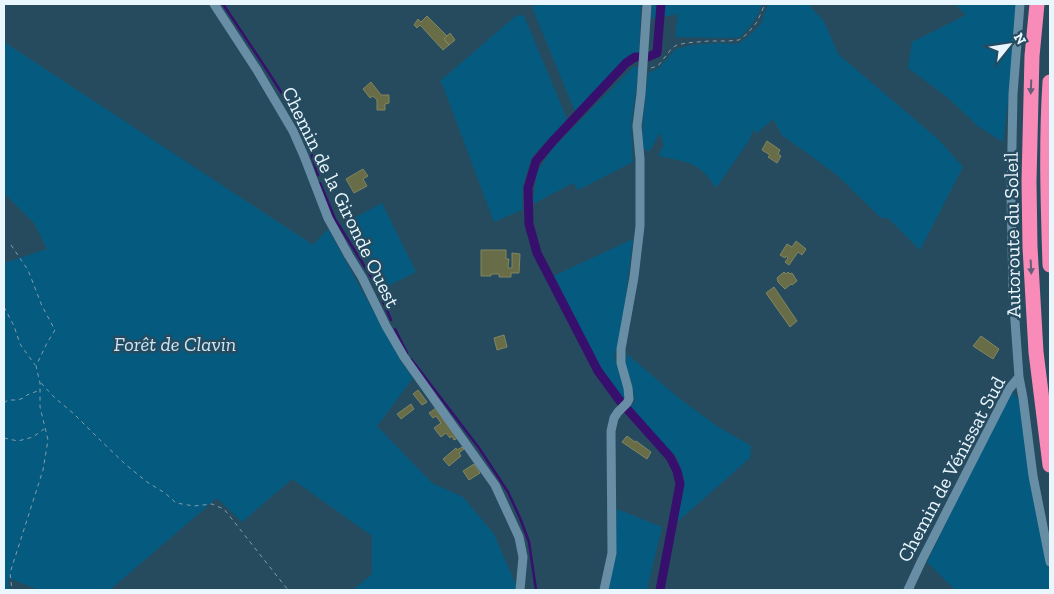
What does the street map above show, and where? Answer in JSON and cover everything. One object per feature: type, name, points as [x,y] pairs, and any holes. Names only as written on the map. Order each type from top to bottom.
[{"type":"highway","name":"Autoroute du Soleil","points":[[1037,4],[1032,56],[1029,181],[1030,248],[1036,352],[1050,465]]},
{"type":"highway","name":"Autoroute du Soleil","points":[[1050,82],[1047,188],[1050,265]]},
{"type":"street","name":"Chemin de la Gironde Ouest","points":[[214,4],[257,70],[293,131],[328,218],[362,277],[386,326],[404,357],[495,485],[519,537],[523,557],[520,590]]},
{"type":"street","points":[[604,590],[612,554],[612,431],[614,418],[630,398],[621,362],[621,349],[634,277],[640,226],[640,159],[636,126],[642,94],[647,4]]},
{"type":"street","name":"Chemin de Vénissat Sud","points":[[908,590],[1009,389],[1019,377],[1013,293],[1011,195],[1013,94],[1020,4]]},
{"type":"street","points":[[1019,377],[1033,476],[1050,562]]},
{"type":"path","points":[[644,66],[650,68],[658,66],[672,48],[686,42],[728,42],[739,40],[757,22],[766,4]]},
{"type":"path","points":[[11,246],[28,270],[42,306],[55,330],[36,366]]},
{"type":"path","points":[[4,307],[14,326],[20,344],[36,366],[40,383],[40,407],[48,440],[43,470],[10,572],[12,590]]},
{"type":"path","points":[[40,383],[125,464],[176,503],[194,506],[212,504],[224,509],[288,590]]},
{"type":"path","points":[[4,403],[8,400],[24,398],[40,390]]},
{"type":"path","points":[[4,438],[18,441],[33,437],[45,428]]},
{"type":"green space","points":[[540,4],[641,4],[639,53],[630,56],[576,114],[532,7]]},
{"type":"green space","points":[[652,4],[762,4],[753,22],[740,37],[728,38],[675,37],[678,14],[651,19]]},
{"type":"green space","points":[[768,4],[808,4],[824,21],[838,54],[938,139],[963,167],[920,250],[888,218],[881,218],[837,175],[782,135],[773,119],[756,134],[753,129],[750,139],[716,188],[704,172],[692,164],[658,156],[664,145],[660,133],[649,152],[642,147],[648,73],[659,68],[676,49],[692,45],[738,44],[761,24]]},
{"type":"green space","points":[[955,4],[1017,4],[1011,79],[1003,142],[979,127],[947,97],[908,68],[912,42],[966,15]]},
{"type":"green space","points":[[517,15],[524,16],[567,119],[532,157],[523,185],[522,210],[494,222],[440,81]]},
{"type":"green space","name":"Forêt de Clavin","points":[[4,42],[313,245],[328,229],[402,363],[413,378],[377,426],[432,483],[463,497],[494,534],[516,585],[515,590],[353,590],[372,574],[372,536],[292,479],[242,522],[217,498],[108,590],[40,590],[8,578],[9,590],[4,590],[4,263],[47,249],[34,223],[4,193]]},
{"type":"green space","points":[[633,67],[639,67],[631,126],[633,162],[578,190],[573,183],[535,203],[533,201],[537,172],[552,149]]},
{"type":"green space","points":[[382,203],[416,272],[382,289],[370,266],[343,224]]},
{"type":"green space","points":[[633,239],[620,340],[614,356],[626,396],[621,398],[597,363],[553,276]]},
{"type":"green space","points":[[627,354],[680,399],[717,426],[751,446],[750,458],[676,523],[684,479],[677,458],[630,408],[635,401],[631,380],[625,367]]},
{"type":"green space","points":[[1011,390],[1022,404],[1050,577],[1050,590],[955,590],[927,562]]},
{"type":"green space","points":[[617,509],[662,527],[647,590],[608,590],[615,556]]},
{"type":"building","points":[[427,16],[447,36],[444,39],[449,45],[443,50],[420,25],[417,28],[414,25],[418,19],[421,22]]},
{"type":"building","points":[[450,33],[455,40],[449,45],[444,39]]},
{"type":"building","points":[[371,82],[381,95],[389,95],[389,103],[385,104],[385,110],[377,110],[377,100],[373,96],[370,98],[363,89]]},
{"type":"building","points":[[767,141],[780,150],[778,154],[781,156],[777,163],[762,150]]},
{"type":"building","points":[[363,169],[368,176],[363,179],[367,186],[354,193],[346,179]]},
{"type":"building","points":[[796,241],[806,249],[802,255],[798,252],[789,265],[785,262],[788,258],[780,255],[787,244],[792,247]]},
{"type":"building","points":[[481,250],[506,250],[506,259],[509,259],[508,268],[512,268],[512,253],[520,254],[519,273],[511,273],[511,277],[499,277],[499,274],[481,276]]},
{"type":"building","points":[[784,272],[786,274],[788,272],[792,273],[797,281],[785,289],[778,282],[777,278]]},
{"type":"building","points":[[774,287],[797,321],[790,327],[766,293]]},
{"type":"building","points":[[504,335],[507,347],[497,350],[494,338]]},
{"type":"building","points":[[981,336],[999,349],[993,359],[973,346]]},
{"type":"building","points":[[418,390],[427,402],[422,405],[413,394]]},
{"type":"building","points":[[411,404],[414,409],[401,419],[397,414]]},
{"type":"building","points":[[436,408],[458,438],[454,440],[452,436],[450,438],[446,433],[441,437],[434,428],[441,423],[436,416],[433,418],[429,413]]},
{"type":"building","points":[[627,436],[651,452],[647,459],[622,442]]},
{"type":"building","points":[[462,447],[464,449],[459,453],[461,456],[449,466],[443,459],[456,448],[457,450]]},
{"type":"building","points":[[474,464],[480,473],[469,480],[463,471]]},
{"type":"waterway","points":[[223,4],[302,125],[318,175]]},
{"type":"waterway","points":[[660,590],[680,484],[677,471],[670,457],[620,401],[598,371],[537,253],[529,224],[528,188],[536,161],[626,63],[635,57],[648,57],[657,53],[661,4]]},
{"type":"waterway","points":[[320,183],[335,219],[375,283],[391,320]]},
{"type":"waterway","points":[[395,329],[407,353]]},
{"type":"waterway","points":[[411,359],[479,448],[508,492],[529,542],[536,590]]}]
